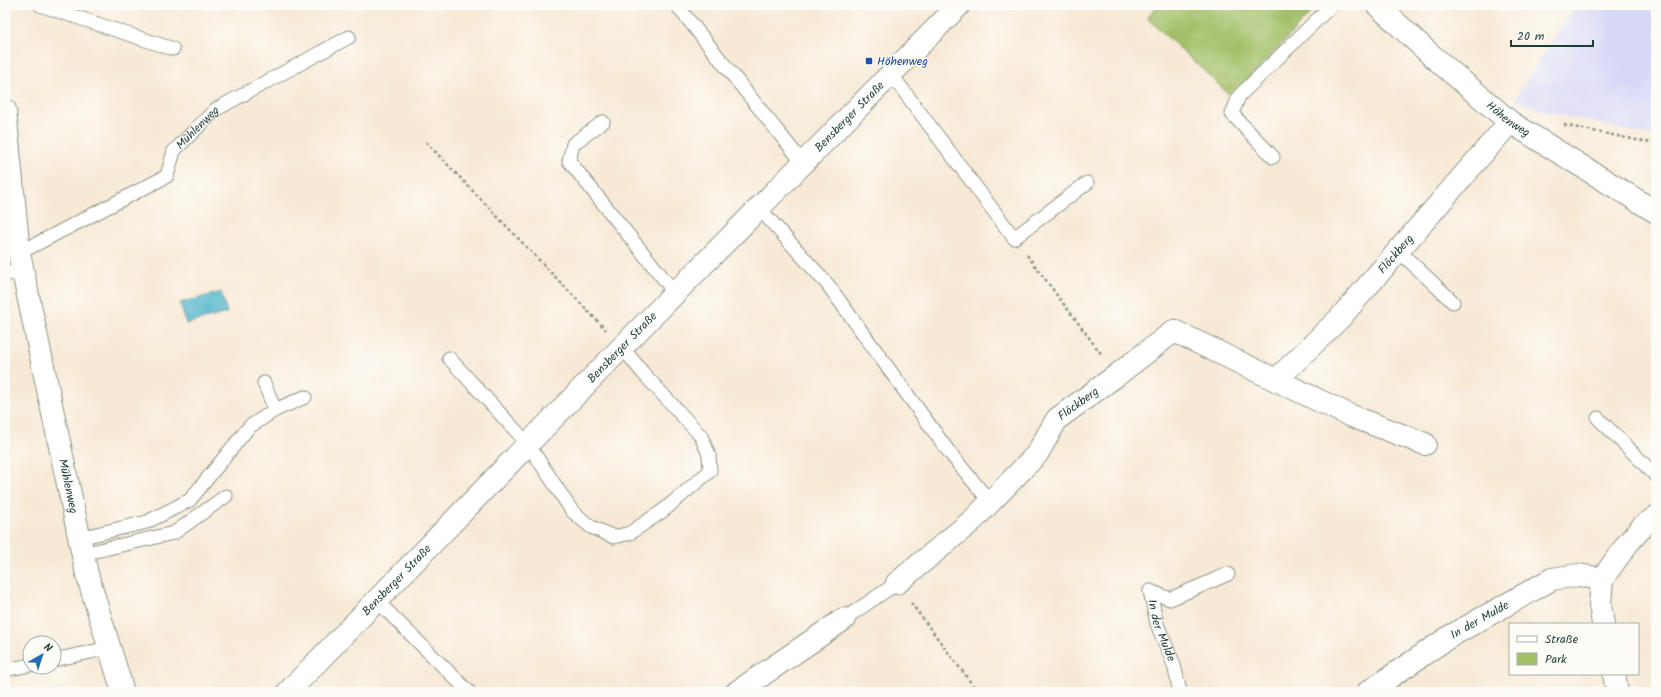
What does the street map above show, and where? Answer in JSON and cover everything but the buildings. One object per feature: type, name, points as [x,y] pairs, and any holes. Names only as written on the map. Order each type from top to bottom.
[{"type":"street","name":"Bensberger Straße","points":[[288,692],[622,347],[959,5]]},
{"type":"street","name":"Höhenweg","points":[[1376,5],[1430,54],[1510,122],[1656,212]]},
{"type":"street","name":"Mühlenweg","points":[[5,110],[19,253],[15,275],[80,546],[123,692]]},
{"type":"street","name":"Flöckberg","points":[[1276,380],[1339,319],[1510,122]]},
{"type":"street","name":"Flöckberg","points":[[897,583],[973,520],[1037,454],[1057,418],[1117,375],[1174,331],[1349,415],[1425,444]]},
{"type":"street","points":[[1604,623],[1600,605],[1602,580],[1628,543],[1643,526],[1656,516]]},
{"type":"street","name":"In der Mulde","points":[[1368,692],[1450,637],[1552,579],[1579,575],[1602,580]]},
{"type":"street","points":[[737,692],[844,619]]},
{"type":"street","points":[[1614,675],[1617,692]]},
{"type":"lane","points":[[40,5],[173,49]]},
{"type":"lane","points":[[1273,158],[1232,114],[1239,96],[1332,5]]},
{"type":"lane","points":[[679,8],[803,163]]},
{"type":"lane","name":"Mühlenweg","points":[[19,253],[167,176],[174,151],[215,110],[349,37]]},
{"type":"lane","points":[[891,74],[1014,238],[1087,183]]},
{"type":"lane","points":[[603,122],[573,144],[569,161],[675,293]]},
{"type":"lane","points":[[759,208],[828,285],[949,452],[990,502]]},
{"type":"lane","points":[[1398,250],[1453,302]]},
{"type":"lane","points":[[449,358],[528,444],[572,511],[591,528],[614,537],[630,533],[652,518],[710,471],[709,455],[701,436],[643,373],[622,347]]},
{"type":"lane","points":[[264,384],[275,410]]},
{"type":"lane","points":[[80,546],[148,522],[190,500],[249,427],[275,410],[304,397]]},
{"type":"lane","points":[[1598,418],[1656,476]]},
{"type":"lane","points":[[80,546],[174,533],[226,496]]},
{"type":"lane","name":"In der Mulde","points":[[1180,692],[1174,665],[1157,624],[1150,591],[1170,599],[1228,574]]},
{"type":"lane","points":[[844,619],[897,583]]},
{"type":"lane","points":[[376,600],[469,692]]},
{"type":"lane","points":[[62,658],[109,648]]},
{"type":"lane","points":[[5,670],[22,667]]},
{"type":"path","points":[[1562,124],[1656,144]]},
{"type":"path","points":[[426,142],[622,347]]},
{"type":"path","points":[[1014,238],[1117,375]]},
{"type":"path","points":[[897,583],[978,692]]},
{"type":"shaded area","points":[[1575,5],[1656,5],[1656,137],[1544,111],[1515,100]]},
{"type":"green space","points":[[1159,5],[1318,5],[1232,97],[1147,18]]},
{"type":"water","points":[[221,292],[227,313],[186,324],[180,303]]},
{"type":"place","name":"Höhenweg","points":[[869,61]]}]
